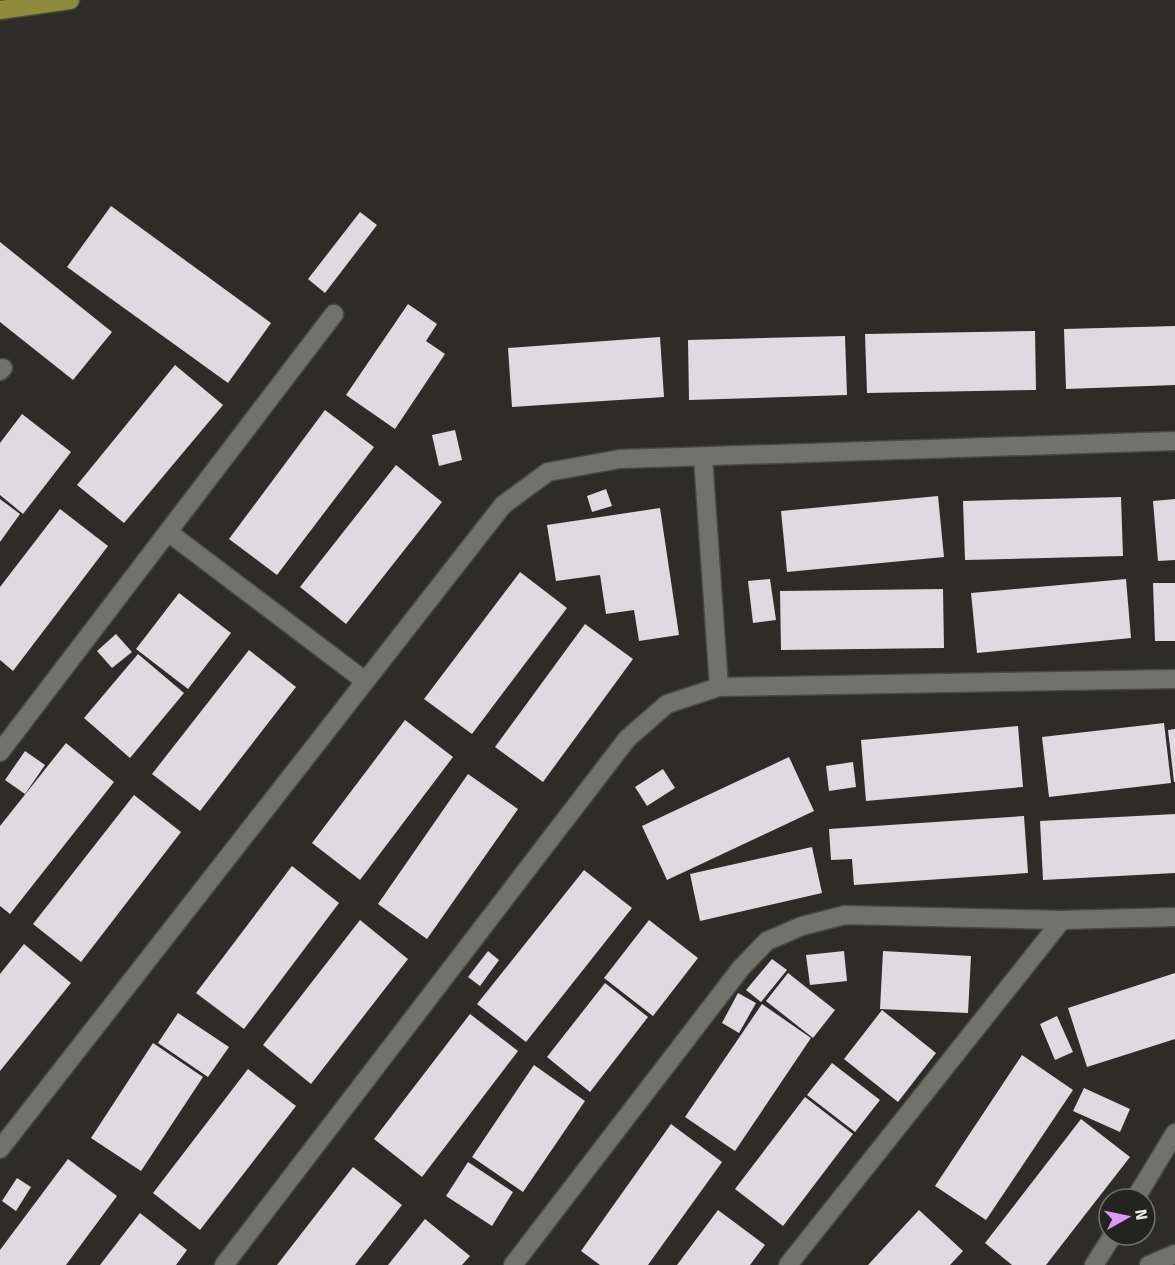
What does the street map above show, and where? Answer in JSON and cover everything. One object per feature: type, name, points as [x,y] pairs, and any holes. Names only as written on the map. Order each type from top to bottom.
[{"type":"main road","points":[[0,10],[70,0]]},
{"type":"street","points":[[0,752],[334,315]]},
{"type":"street","points":[[0,1149],[503,505],[548,472],[620,459],[1175,441]]},
{"type":"street","points":[[703,457],[719,687]]},
{"type":"street","points":[[168,532],[365,681]]},
{"type":"street","points":[[224,1265],[627,739],[667,704],[719,687],[1175,679]]},
{"type":"street","points":[[513,1265],[741,968],[767,941],[802,926],[845,915],[1062,920],[1175,917]]},
{"type":"street","points":[[788,1265],[1062,920]]},
{"type":"street","points":[[1142,1187],[1175,1133]]},
{"type":"street","points":[[1094,1265],[1105,1247]]},
{"type":"street","points":[[1149,1265],[1175,1254]]},
{"type":"building","points":[[111,206],[271,323],[228,383],[67,267]]},
{"type":"building","points":[[360,212],[377,225],[325,293],[308,279]]},
{"type":"building","points":[[0,242],[112,332],[73,380],[0,322]]},
{"type":"building","points":[[408,304],[437,324],[426,341],[445,354],[395,429],[346,395]]},
{"type":"building","points":[[1175,326],[1175,385],[1066,389],[1064,329]]},
{"type":"building","points":[[1035,331],[1036,390],[867,393],[865,334]]},
{"type":"building","points":[[845,336],[847,395],[689,400],[688,340]]},
{"type":"building","points":[[660,337],[664,397],[512,407],[508,348]]},
{"type":"building","points":[[175,365],[223,405],[124,523],[77,485]]},
{"type":"building","points":[[325,410],[374,447],[277,575],[229,539]]},
{"type":"building","points":[[22,414],[71,452],[23,514],[0,495],[0,443]]},
{"type":"building","points":[[455,430],[462,460],[439,466],[432,435]]},
{"type":"building","points":[[396,465],[442,502],[346,624],[300,587]]},
{"type":"building","points":[[606,489],[612,506],[592,512],[587,496]]},
{"type":"building","points":[[938,496],[944,557],[787,572],[781,511]]},
{"type":"building","points":[[1121,497],[1123,556],[965,560],[963,501]]},
{"type":"building","points":[[0,499],[20,514],[0,542]]},
{"type":"building","points":[[1175,499],[1175,560],[1158,561],[1153,501]]},
{"type":"building","points":[[660,508],[679,635],[639,641],[634,610],[606,614],[600,575],[556,581],[547,525]]},
{"type":"building","points":[[60,509],[108,546],[13,671],[0,660],[0,587]]},
{"type":"building","points":[[520,572],[567,608],[472,734],[424,699]]},
{"type":"building","points":[[770,579],[776,620],[753,623],[748,581]]},
{"type":"building","points":[[1126,579],[1131,638],[977,653],[971,593]]},
{"type":"building","points":[[1153,583],[1175,583],[1175,641],[1155,641]]},
{"type":"building","points":[[943,589],[944,648],[781,650],[780,591]]},
{"type":"building","points":[[179,593],[231,633],[188,689],[136,649]]},
{"type":"building","points":[[585,624],[633,659],[543,782],[495,747]]},
{"type":"building","points":[[116,634],[132,652],[112,668],[97,651]]},
{"type":"building","points":[[249,650],[296,687],[200,811],[152,774]]},
{"type":"building","points":[[138,654],[184,693],[130,758],[84,718]]},
{"type":"building","points":[[405,720],[453,757],[360,880],[312,843]]},
{"type":"building","points":[[1164,723],[1171,783],[1049,797],[1042,737]]},
{"type":"building","points":[[1018,726],[1023,787],[866,801],[861,740]]},
{"type":"building","points":[[1175,729],[1175,782],[1174,782],[1168,730]]},
{"type":"building","points":[[66,743],[114,782],[10,914],[0,906],[0,826]]},
{"type":"building","points":[[25,751],[45,765],[25,794],[5,780]]},
{"type":"building","points":[[789,757],[814,811],[667,880],[642,826]]},
{"type":"building","points":[[853,762],[856,787],[829,791],[826,766]]},
{"type":"building","points":[[663,769],[675,788],[647,806],[635,787]]},
{"type":"building","points":[[468,774],[518,809],[427,939],[378,904]]},
{"type":"building","points":[[134,795],[181,832],[81,962],[33,924]]},
{"type":"building","points":[[1175,814],[1175,873],[1043,880],[1040,821]]},
{"type":"building","points":[[1024,816],[1028,873],[854,885],[852,859],[831,860],[829,829]]},
{"type":"building","points":[[812,847],[822,893],[700,921],[690,874]]},
{"type":"building","points":[[292,866],[339,903],[244,1029],[196,993]]},
{"type":"building","points":[[584,870],[632,908],[526,1042],[477,1004]]},
{"type":"building","points":[[360,920],[408,959],[311,1084],[263,1045]]},
{"type":"building","points":[[649,920],[698,958],[653,1016],[604,978]]},
{"type":"building","points":[[24,944],[71,983],[0,1071],[0,974]]},
{"type":"building","points":[[488,951],[499,960],[480,986],[468,977]]},
{"type":"building","points":[[844,951],[847,981],[810,985],[806,955]]},
{"type":"building","points":[[883,951],[971,956],[968,1013],[880,1009]]},
{"type":"building","points":[[772,959],[787,970],[761,1002],[746,990]]},
{"type":"building","points":[[788,973],[835,1010],[813,1038],[766,1001]]},
{"type":"building","points":[[1175,973],[1175,1039],[1087,1067],[1068,1008]]},
{"type":"building","points":[[605,983],[648,1017],[590,1092],[547,1057]]},
{"type":"building","points":[[738,993],[756,1003],[739,1033],[722,1023]]},
{"type":"building","points":[[762,1004],[811,1038],[735,1151],[685,1117]]},
{"type":"building","points":[[882,1010],[936,1053],[898,1102],[844,1059]]},
{"type":"building","points":[[178,1013],[229,1047],[208,1077],[158,1043]]},
{"type":"building","points":[[470,1014],[518,1051],[422,1177],[374,1139]]},
{"type":"building","points":[[1057,1016],[1073,1052],[1055,1060],[1040,1024]]},
{"type":"building","points":[[153,1043],[203,1077],[141,1171],[91,1138]]},
{"type":"building","points":[[1022,1055],[1073,1090],[986,1220],[935,1186]]},
{"type":"building","points":[[832,1063],[880,1100],[855,1132],[807,1095]]},
{"type":"building","points":[[534,1065],[585,1101],[523,1192],[472,1157]]},
{"type":"building","points":[[248,1069],[296,1106],[200,1230],[153,1193]]},
{"type":"building","points":[[1084,1088],[1130,1109],[1120,1132],[1073,1111]]},
{"type":"building","points":[[805,1097],[853,1134],[783,1226],[735,1189]]},
{"type":"building","points":[[1081,1119],[1130,1157],[1107,1187],[1097,1187],[1097,1199],[1046,1265],[1012,1265],[985,1243]]},
{"type":"building","points":[[671,1124],[722,1162],[648,1265],[600,1265],[581,1251]]},
{"type":"building","points":[[68,1159],[117,1196],[66,1265],[0,1265],[0,1250]]},
{"type":"building","points":[[468,1162],[513,1192],[492,1226],[446,1196]]},
{"type":"building","points":[[353,1167],[402,1205],[355,1265],[277,1265]]},
{"type":"building","points":[[17,1178],[31,1187],[16,1211],[2,1201]]},
{"type":"building","points":[[718,1210],[765,1245],[750,1265],[677,1265]]},
{"type":"building","points":[[919,1210],[963,1251],[950,1265],[868,1265]]},
{"type":"building","points":[[140,1213],[187,1250],[176,1265],[100,1265]]},
{"type":"building","points":[[425,1219],[470,1256],[462,1265],[388,1265]]}]
